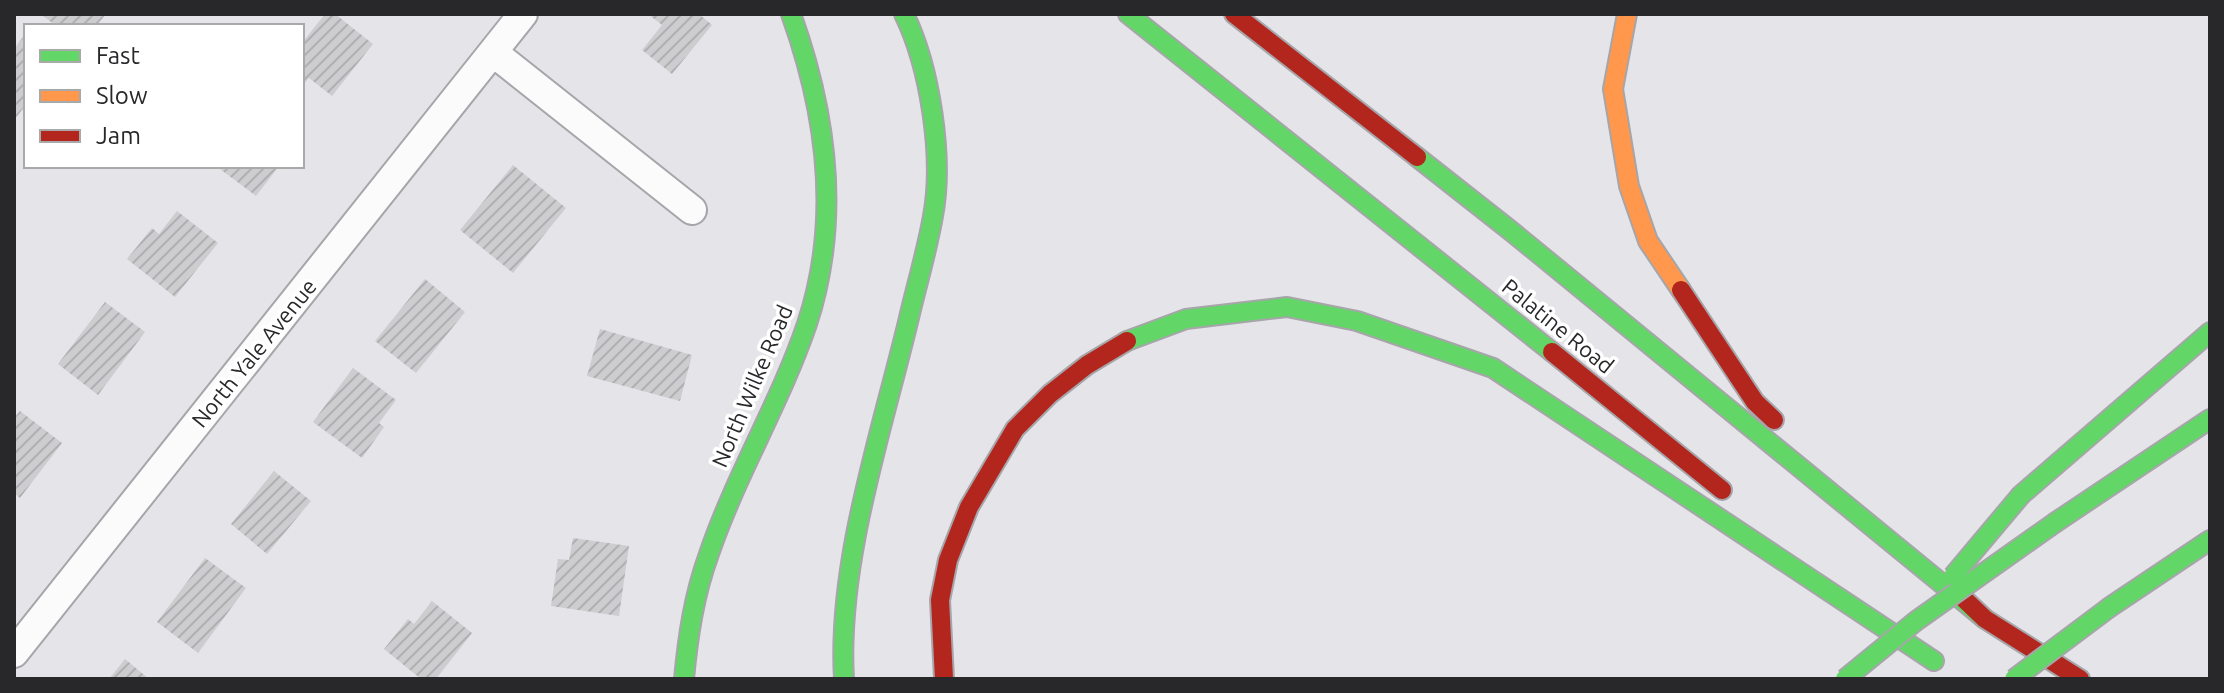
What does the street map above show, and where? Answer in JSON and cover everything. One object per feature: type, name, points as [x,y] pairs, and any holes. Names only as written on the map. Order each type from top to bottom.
[{"type":"main road","name":"North Wilke Road","points":[[684,679],[686,646],[701,570],[717,528],[793,363],[809,318],[822,262],[828,186],[823,135],[816,88],[804,43],[791,14]]},
{"type":"main road","points":[[844,679],[842,644],[857,532],[934,213],[936,149],[932,105],[912,30],[904,14]]},
{"type":"main road","name":"Palatine Road","points":[[1128,14],[1736,501]]},
{"type":"main road","name":"Palatine Road","points":[[1234,14],[1511,231],[1985,619]]},
{"type":"main road","points":[[1627,14],[1613,89],[1629,186],[1648,241],[1755,402],[1985,619],[2080,679]]},
{"type":"main road","points":[[944,679],[940,600],[948,560],[969,507],[1015,429],[1050,394],[1087,365],[1131,339],[1186,319],[1287,307],[1357,321],[1493,368],[1939,666],[1773,531]]},
{"type":"main road","points":[[1916,621],[2021,495],[2210,332]]},
{"type":"main road","points":[[1845,679],[1916,621],[2210,419]]},
{"type":"main road","points":[[2014,679],[2110,607],[2210,540]]},
{"type":"main road","points":[[2039,679],[2110,607]]},
{"type":"street","name":"North Yale Avenue","points":[[14,653],[523,14]]},
{"type":"street","points":[[494,53],[692,210]]},
{"type":"building","points":[[41,14],[106,14],[98,24],[54,24]]},
{"type":"building","points":[[325,14],[335,14],[373,44],[332,96],[309,78],[304,84],[304,40]]},
{"type":"building","points":[[648,14],[699,14],[712,25],[672,74],[642,50],[662,25]]},
{"type":"building","points":[[24,36],[24,108],[14,120],[14,49]]},
{"type":"building","points":[[513,165],[566,208],[513,273],[460,230]]},
{"type":"building","points":[[219,168],[277,168],[256,196]]},
{"type":"building","points":[[177,211],[218,243],[175,297],[127,259],[152,228],[159,234]]},
{"type":"building","points":[[425,279],[465,312],[416,373],[375,341]]},
{"type":"building","points":[[105,302],[145,332],[98,395],[58,364]]},
{"type":"building","points":[[600,329],[692,355],[680,401],[587,376]]},
{"type":"building","points":[[353,368],[396,400],[379,423],[384,427],[362,458],[313,422]]},
{"type":"building","points":[[20,411],[62,443],[20,498],[14,493],[14,418]]},
{"type":"building","points":[[274,471],[311,501],[267,554],[231,524]]},
{"type":"building","points":[[573,538],[629,546],[619,616],[551,606],[558,559],[569,560]]},
{"type":"building","points":[[205,558],[246,588],[198,653],[157,622]]},
{"type":"building","points":[[432,601],[472,633],[436,679],[421,679],[384,649],[408,619],[414,624]]},
{"type":"building","points":[[125,659],[149,679],[109,679]]},
{"type":"traffic: fast","points":[[684,679],[692,616],[704,569],[732,496],[796,353],[818,285],[824,246],[825,168],[813,90],[791,14]]},
{"type":"traffic: fast","points":[[844,679],[847,590],[854,545],[928,242],[936,193],[936,140],[928,86],[904,14]]},
{"type":"traffic: fast","points":[[1128,14],[1552,352]]},
{"type":"traffic: fast","points":[[1417,157],[1985,619]]},
{"type":"traffic: fast","points":[[1127,341],[1186,319],[1287,307],[1357,321],[1493,368],[1934,661]]},
{"type":"traffic: fast","points":[[2021,495],[2210,332]]},
{"type":"traffic: fast","points":[[2056,522],[2210,419]]},
{"type":"traffic: fast","points":[[1953,576],[2021,495]]},
{"type":"traffic: fast","points":[[1845,679],[1916,621],[2056,522]]},
{"type":"traffic: fast","points":[[2110,607],[2210,540]]},
{"type":"traffic: fast","points":[[2014,679],[2110,607]]},
{"type":"traffic: slow","points":[[1627,14],[1613,89],[1629,186],[1648,241],[1681,290]]},
{"type":"traffic: jam","points":[[1234,14],[1417,157]]},
{"type":"traffic: jam","points":[[1681,290],[1755,402],[1774,420]]},
{"type":"traffic: jam","points":[[944,679],[940,600],[948,560],[969,507],[1015,429],[1050,394],[1087,365],[1127,341]]},
{"type":"traffic: jam","points":[[1552,352],[1722,490]]},
{"type":"traffic: jam","points":[[1964,599],[1985,619],[2080,679]]}]
